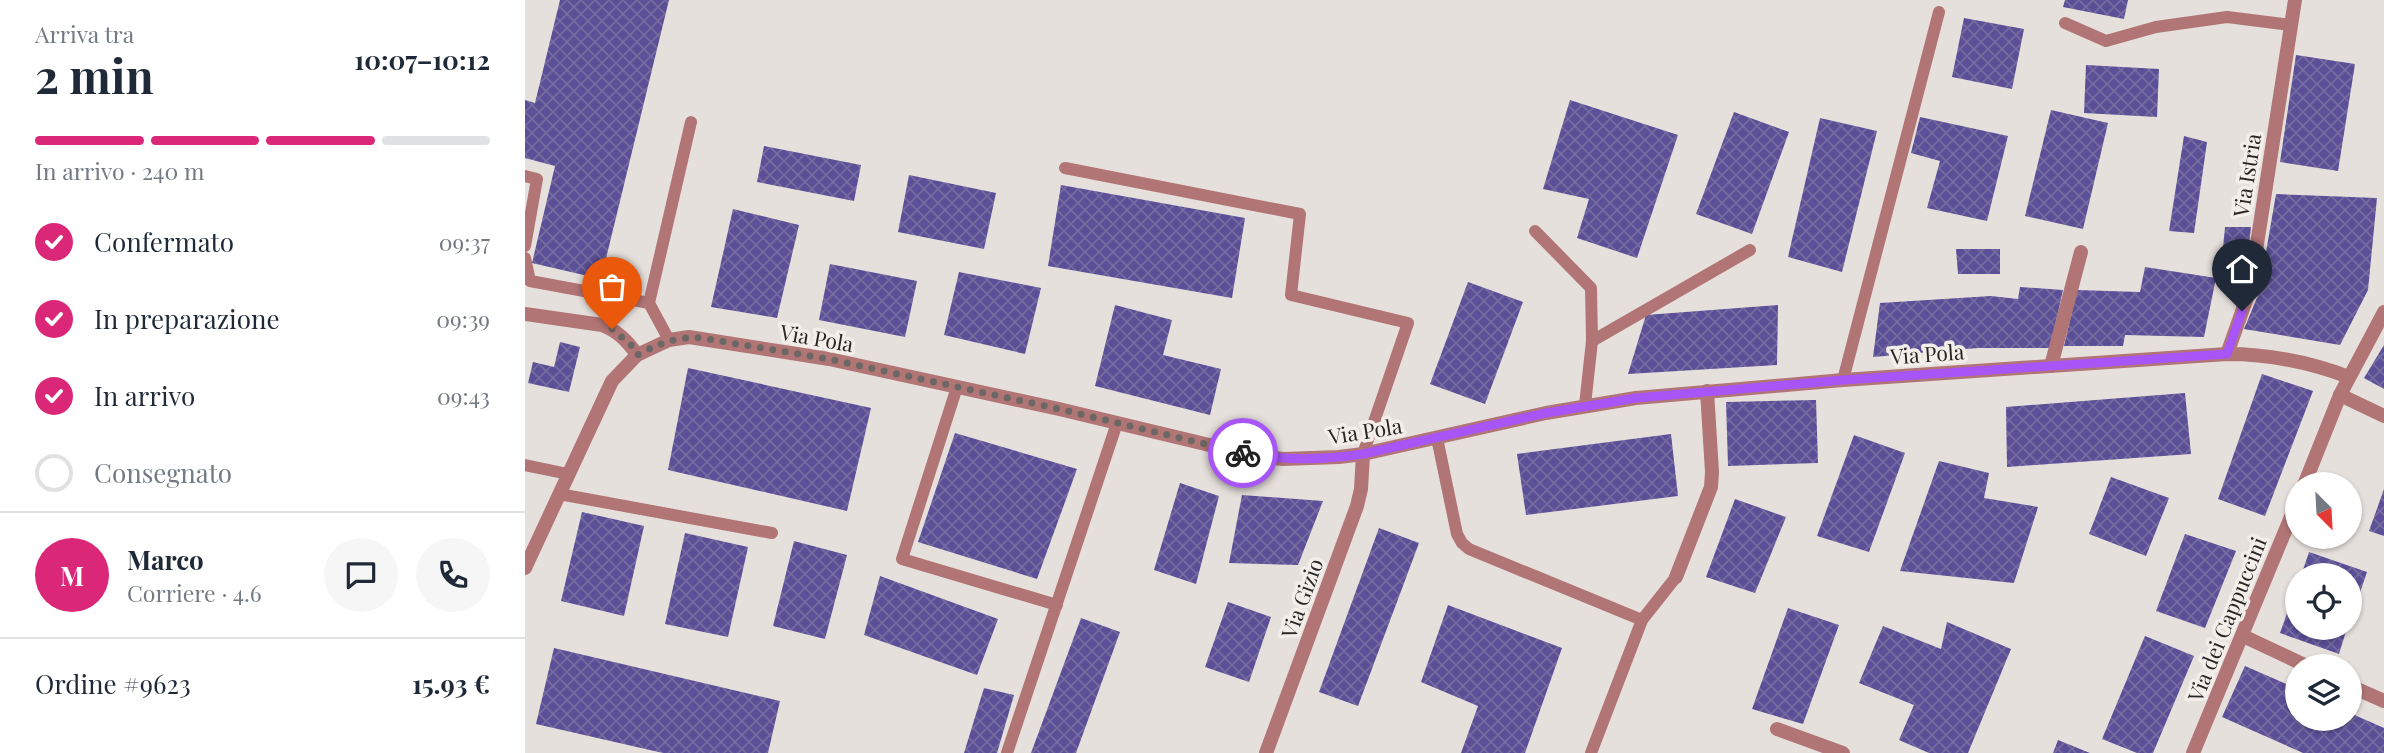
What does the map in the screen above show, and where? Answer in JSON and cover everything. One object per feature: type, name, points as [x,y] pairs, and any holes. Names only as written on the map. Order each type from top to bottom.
[{"type":"street","name":"Via Istria","points":[[2227,354],[2250,289],[2295,0]]},
{"type":"street","points":[[2051,366],[2081,252]]},
{"type":"street","points":[[2309,472],[2340,395],[2384,312]]},
{"type":"street","points":[[525,314],[612,329],[631,345],[637,355]]},
{"type":"street","name":"Via Pola","points":[[525,568],[612,381],[637,355],[669,340],[689,337],[829,359],[1218,448],[1283,459],[1363,454],[1585,405],[1707,391],[1843,380],[2227,354],[2288,359],[2349,377]]},
{"type":"street","points":[[1676,577],[1711,487],[1707,391]]},
{"type":"street","points":[[2340,395],[2384,416]]},
{"type":"street","name":"Via Gizio","points":[[1266,753],[1357,506],[1363,454]]},
{"type":"street","name":"Via dei Cappuccini","points":[[2193,753],[2285,532]]},
{"type":"street","points":[[2243,636],[2285,656]]},
{"type":"street","points":[[2362,691],[2384,701]]},
{"type":"street","points":[[1777,729],[1843,753]]},
{"type":"lane","points":[[1843,380],[1938,12]]},
{"type":"lane","points":[[2065,23],[2106,41],[2156,27],[2227,17],[2291,25]]},
{"type":"lane","points":[[669,340],[649,303],[691,122]]},
{"type":"lane","points":[[1065,168],[1300,214],[1290,295],[1408,323],[1363,454]]},
{"type":"lane","points":[[525,176],[537,179],[525,246]]},
{"type":"lane","points":[[1535,230],[1591,288],[1592,341],[1585,405]]},
{"type":"lane","points":[[1592,341],[1749,250]]},
{"type":"lane","points":[[525,258],[530,281],[649,303]]},
{"type":"lane","points":[[957,387],[902,559],[1057,605]]},
{"type":"lane","points":[[1007,753],[1117,423]]},
{"type":"lane","points":[[1437,438],[1457,534],[1462,543],[1469,549],[1642,620]]},
{"type":"lane","points":[[525,465],[568,474]]},
{"type":"lane","points":[[559,494],[772,533]]},
{"type":"lane","points":[[1591,753],[1642,620],[1676,577]]},
{"type":"building","points":[[560,0],[669,0],[601,279],[532,263],[555,166],[525,158],[525,100],[535,103]]},
{"type":"building","points":[[2065,0],[2128,0],[2124,19],[2063,7]]},
{"type":"building","points":[[1964,18],[2024,29],[2012,89],[1952,77]]},
{"type":"building","points":[[2296,55],[2355,64],[2338,171],[2280,162]]},
{"type":"building","points":[[2086,65],[2159,69],[2157,117],[2084,113]]},
{"type":"building","points":[[1570,100],[1678,135],[1637,258],[1577,238],[1589,199],[1543,189]]},
{"type":"building","points":[[2051,110],[2108,123],[2083,229],[2025,216]]},
{"type":"building","points":[[1734,112],[1789,132],[1752,234],[1696,214]]},
{"type":"building","points":[[1920,117],[2008,136],[1987,221],[1927,208],[1940,161],[1911,153]]},
{"type":"building","points":[[1820,118],[1877,131],[1842,272],[1788,257]]},
{"type":"building","points":[[2184,136],[2207,142],[2194,233],[2169,231]]},
{"type":"building","points":[[764,146],[861,165],[854,201],[757,182]]},
{"type":"building","points":[[909,175],[996,193],[984,249],[898,232]]},
{"type":"building","points":[[1061,185],[1245,218],[1232,298],[1048,266]]},
{"type":"building","points":[[2276,194],[2377,198],[2368,290],[2340,345],[2244,329],[2259,293]]},
{"type":"building","points":[[733,209],[799,225],[777,318],[711,307]]},
{"type":"building","points":[[2225,227],[2251,227],[2246,271],[2221,269]]},
{"type":"building","points":[[1956,249],[2000,249],[2000,274],[1958,274]]},
{"type":"building","points":[[830,264],[917,281],[905,337],[819,320]]},
{"type":"building","points":[[2145,267],[2216,278],[2204,337],[2125,335],[2123,346],[2064,346],[2077,290],[2140,292]]},
{"type":"building","points":[[959,272],[1041,288],[1025,354],[944,335]]},
{"type":"building","points":[[1468,282],[1523,302],[1485,404],[1430,384]]},
{"type":"building","points":[[2020,287],[2063,290],[2050,348],[1978,348],[1873,357],[1880,303],[1991,296],[2018,299]]},
{"type":"building","points":[[1115,305],[1172,320],[1163,355],[1221,369],[1210,415],[1095,386]]},
{"type":"building","points":[[1778,305],[1777,365],[1628,374],[1646,315]]},
{"type":"building","points":[[560,342],[580,347],[569,392],[528,383],[533,362],[554,367]]},
{"type":"building","points":[[2384,345],[2384,389],[2364,378]]},
{"type":"building","points":[[688,368],[871,408],[847,511],[668,470]]},
{"type":"building","points":[[2262,374],[2313,391],[2265,516],[2218,499]]},
{"type":"building","points":[[2185,393],[2191,454],[2007,467],[2006,407]]},
{"type":"building","points":[[1816,400],[1818,463],[1728,466],[1726,402]]},
{"type":"building","points":[[955,433],[1077,469],[1037,579],[918,542]]},
{"type":"building","points":[[1671,434],[1678,496],[1526,515],[1517,454]]},
{"type":"building","points":[[1854,435],[1905,453],[1869,552],[1817,536]]},
{"type":"building","points":[[1939,461],[1989,473],[1984,498],[2038,507],[2014,583],[1900,571]]},
{"type":"building","points":[[2111,477],[2169,498],[2146,556],[2089,534]]},
{"type":"building","points":[[1180,483],[1219,496],[1196,584],[1154,570]]},
{"type":"building","points":[[2384,489],[2384,536],[2369,531]]},
{"type":"building","points":[[1242,495],[1323,501],[1298,565],[1229,563]]},
{"type":"building","points":[[1735,499],[1786,517],[1755,593],[1706,577]]},
{"type":"building","points":[[582,512],[644,526],[624,616],[561,601]]},
{"type":"building","points":[[1379,528],[1419,543],[1358,706],[1319,692]]},
{"type":"building","points":[[685,533],[748,547],[728,637],[665,624]]},
{"type":"building","points":[[2185,534],[2236,551],[2205,628],[2156,611]]},
{"type":"building","points":[[794,541],[847,555],[825,639],[773,626]]},
{"type":"building","points":[[2309,552],[2341,563],[2305,563]]},
{"type":"building","points":[[2362,570],[2367,572],[2362,587]]},
{"type":"building","points":[[880,576],[998,619],[977,675],[864,635]]},
{"type":"building","points":[[1228,602],[1271,617],[1249,682],[1205,667]]},
{"type":"building","points":[[1448,605],[1562,648],[1525,753],[1461,753],[1478,706],[1421,682]]},
{"type":"building","points":[[1788,608],[1839,625],[1803,724],[1752,709]]},
{"type":"building","points":[[1081,618],[1120,632],[1076,753],[1031,753]]},
{"type":"building","points":[[2285,619],[2285,635],[2280,633]]},
{"type":"building","points":[[1947,622],[2011,649],[1968,753],[1929,753],[1899,740],[1914,705],[1859,683],[1883,626],[1941,649]]},
{"type":"building","points":[[2145,636],[2194,656],[2153,753],[2137,753],[2102,739]]},
{"type":"building","points":[[2300,640],[2343,640],[2339,654]]},
{"type":"building","points":[[554,648],[780,701],[768,753],[663,753],[536,724]]},
{"type":"building","points":[[2245,666],[2285,683],[2285,731],[2362,731],[2362,718],[2384,728],[2384,753],[2303,753],[2222,717]]},
{"type":"building","points":[[984,688],[1014,695],[997,753],[964,753]]},
{"type":"building","points":[[2058,740],[2090,753],[2053,753]]},
{"type":"way so far","points":[[612,329],[631,345],[637,355],[669,340],[701,338],[829,359],[1059,409],[1243,453]]},
{"type":"route","points":[[1243,453],[1283,459],[1363,454],[1585,405],[1683,393],[2227,354],[2242,311]]}]
